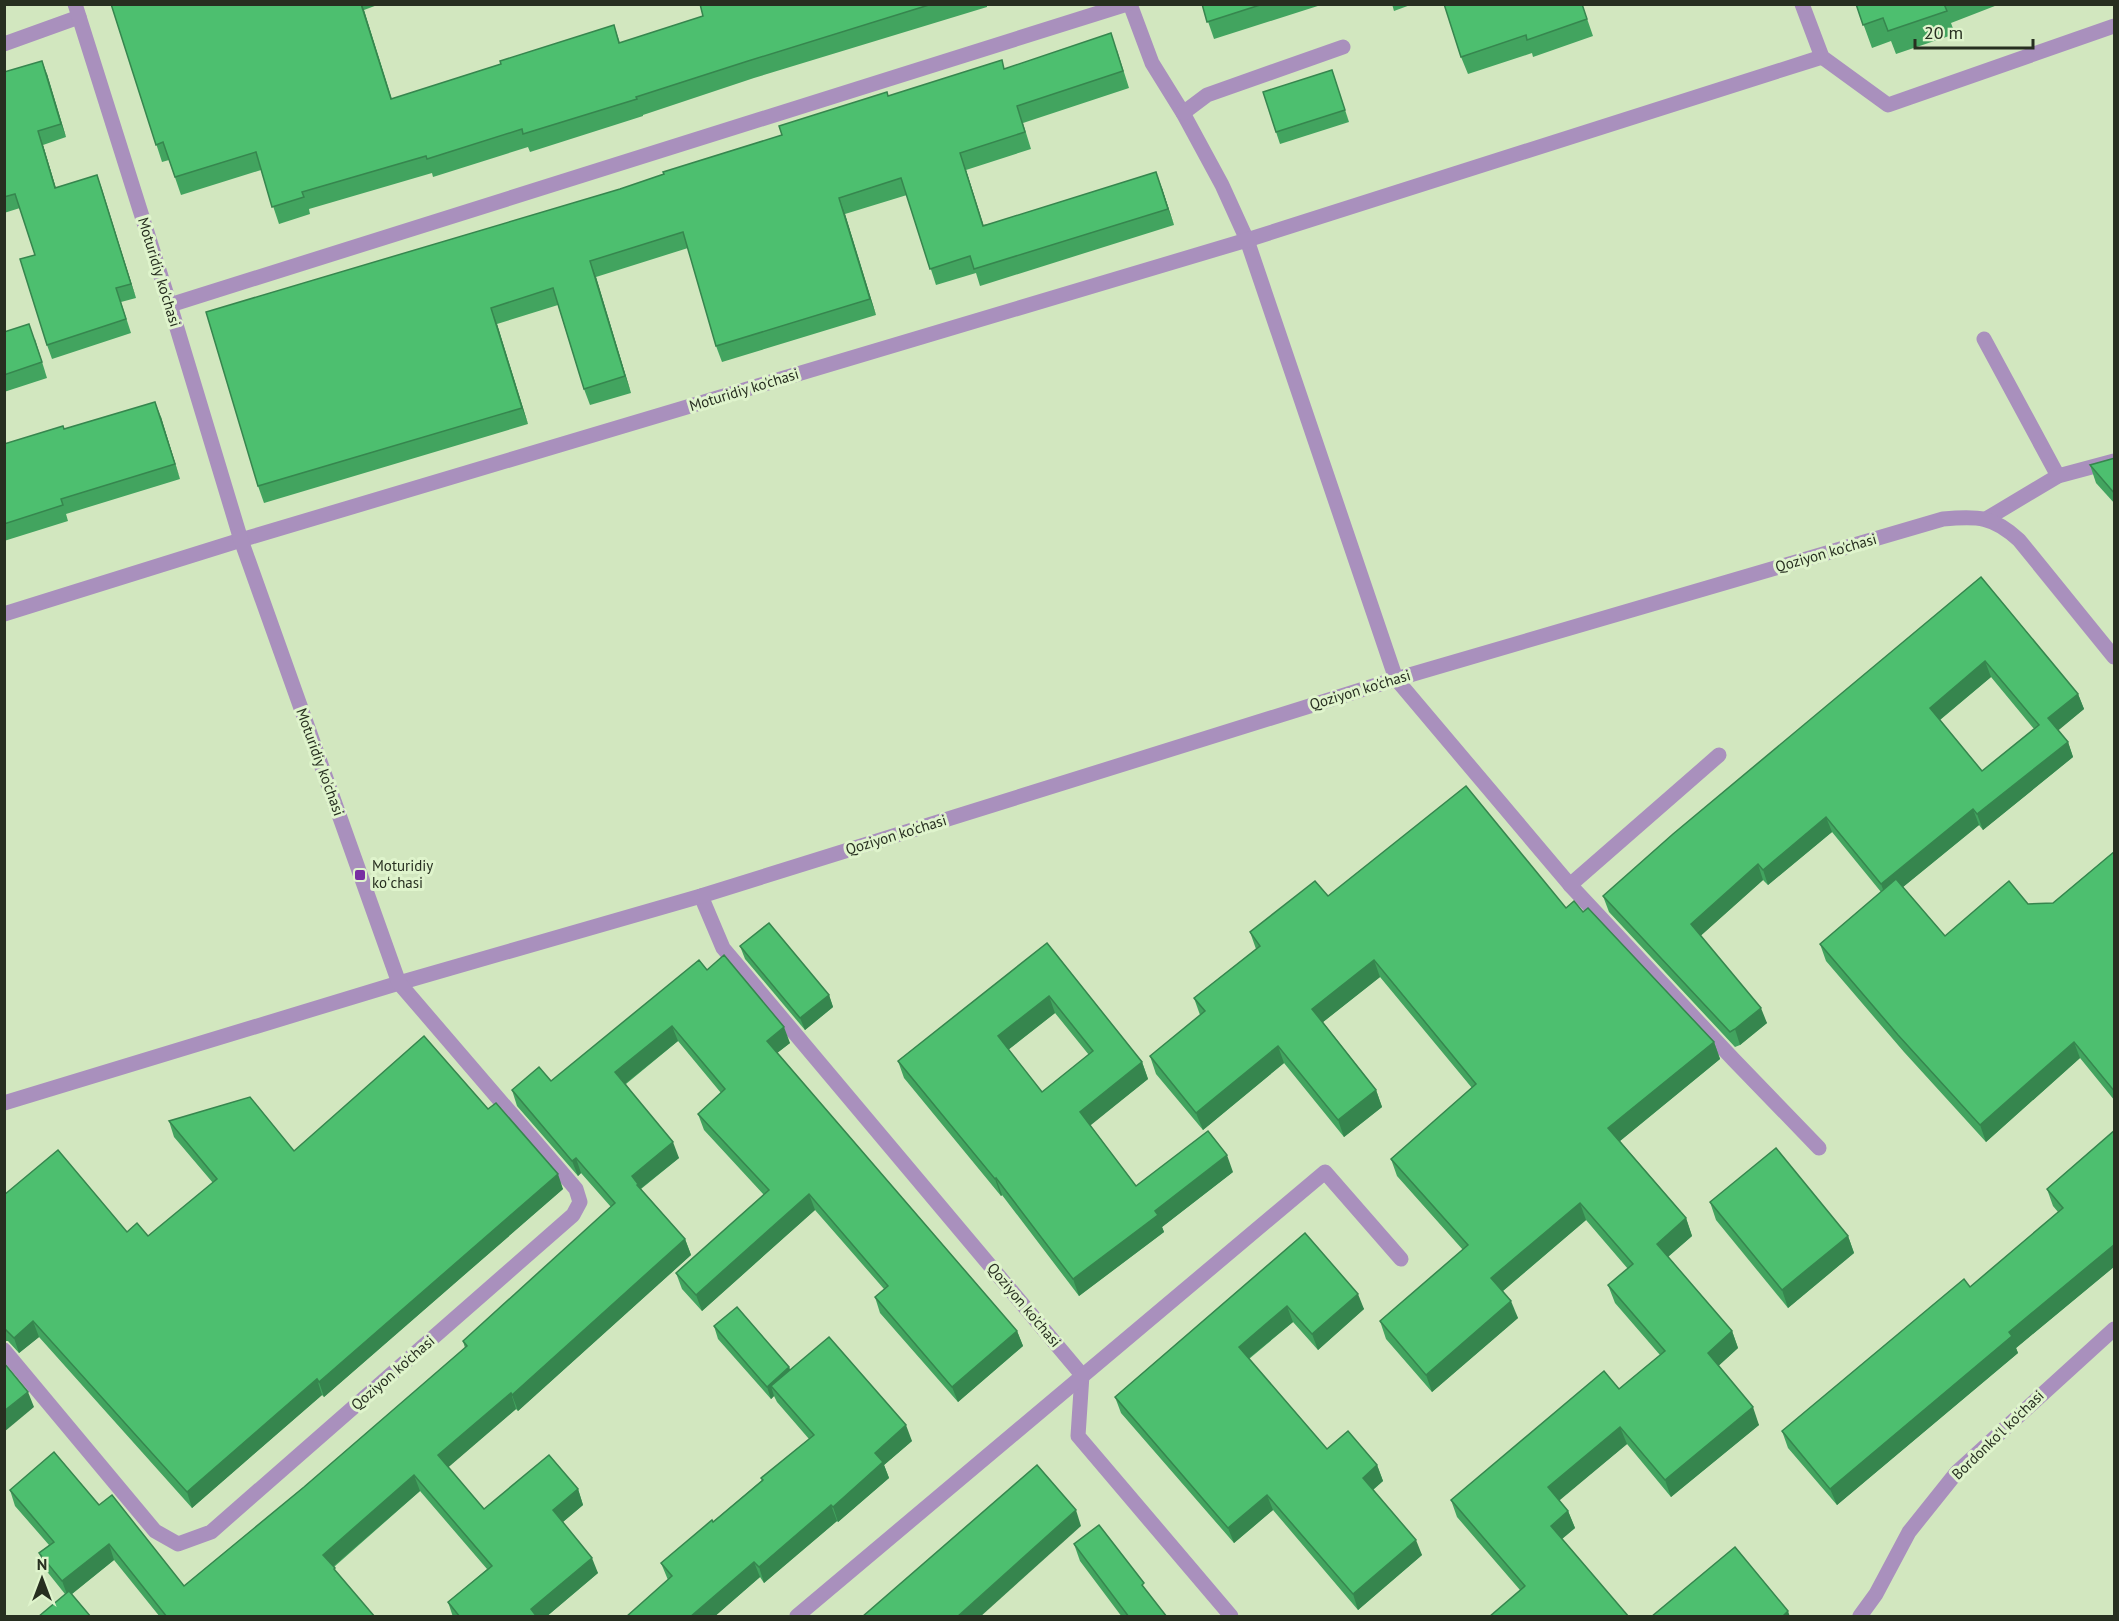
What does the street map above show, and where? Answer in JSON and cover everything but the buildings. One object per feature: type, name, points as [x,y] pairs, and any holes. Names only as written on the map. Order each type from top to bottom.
[{"type":"street","points":[[170,305],[1128,4],[1152,63],[1183,112],[1222,185],[1247,240],[1396,679],[1570,885],[1661,980],[1732,1059],[1819,1148]]},
{"type":"street","points":[[1802,4],[1822,57],[1888,105],[2115,26]]},
{"type":"street","points":[[4,44],[77,11]]},
{"type":"street","name":"Moturidiy ko'chasi","points":[[77,11],[241,540],[399,983]]},
{"type":"street","points":[[1183,112],[1207,95],[1343,47]]},
{"type":"street","name":"Moturidiy ko'chasi","points":[[4,614],[241,540],[1247,240],[1822,57]]},
{"type":"street","points":[[1984,339],[2058,476]]},
{"type":"street","points":[[1986,519],[2058,476],[2115,461]]},
{"type":"street","name":"Qoziyon ko'chasi","points":[[4,1103],[399,983],[701,896],[1396,679],[1943,519],[1966,517],[1986,519],[2004,526],[2019,540],[2115,657]]},
{"type":"street","points":[[1570,885],[1719,755]]},
{"type":"street","name":"Qoziyon ko'chasi","points":[[701,896],[723,948],[1082,1375]]},
{"type":"street","name":"Qoziyon ko'chasi","points":[[4,1350],[155,1531],[178,1544],[211,1532],[573,1215],[580,1202],[576,1189],[399,983]]},
{"type":"street","points":[[797,1617],[1324,1172],[1401,1258]]},
{"type":"street","name":"Bordonko'l ko'chasi","points":[[1860,1617],[1876,1594],[1909,1532],[1957,1472],[2115,1329]]},
{"type":"street","points":[[1082,1375],[1078,1436],[1231,1617]]},
{"type":"place","name":"Moturidiy koʻchasi","points":[[360,875]]}]
